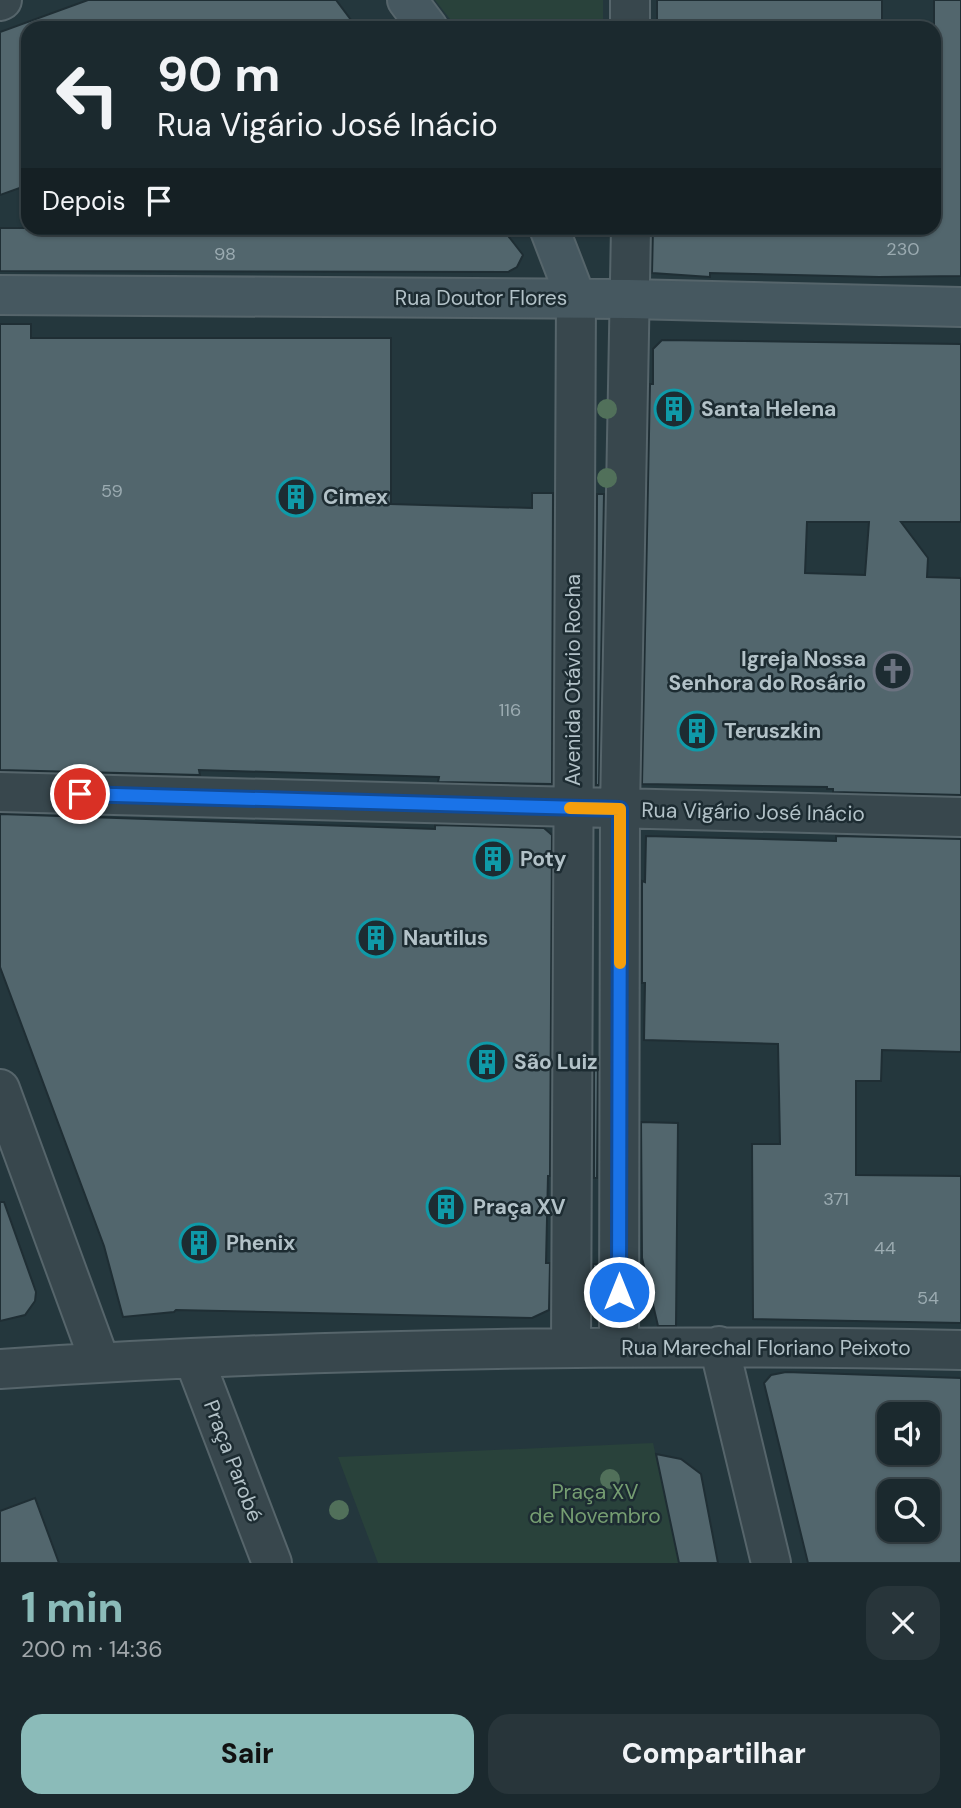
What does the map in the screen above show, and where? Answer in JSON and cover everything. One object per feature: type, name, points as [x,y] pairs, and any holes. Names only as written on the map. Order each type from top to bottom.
[{"type":"street","points":[[407,0],[423,21]]},
{"type":"street","points":[[630,0],[630,21]]},
{"type":"street","name":"Avenida Otávio Rocha","points":[[552,235],[576,299],[571,1347]]},
{"type":"street","points":[[619,1347],[620,809],[631,235]]},
{"type":"street","name":"Rua Doutor Flores","points":[[0,295],[630,299],[961,307]]},
{"type":"street","name":"Rua Vigário José Inácio","points":[[0,792],[961,817]]},
{"type":"street","points":[[0,1089],[100,1362]]},
{"type":"street","points":[[719,1346],[771,1563]]},
{"type":"street","name":"Rua Marechal Floriano Peixoto","points":[[571,1347],[719,1346],[961,1350]]},
{"type":"street","points":[[0,1369],[100,1362],[571,1347]]},
{"type":"street","name":"Praça Parobé","points":[[194,1359],[272,1563]]},
{"type":"green space","points":[[435,0],[603,0],[603,21],[452,21]]},
{"type":"green space","name":"Praça XV de Novembro","points":[[653,1443],[679,1563],[378,1563],[338,1457]]},
{"type":"building","points":[[88,0],[336,0],[352,21],[30,21]]},
{"type":"building","points":[[657,0],[882,0],[882,21],[657,21]]},
{"type":"building","points":[[934,0],[961,0],[961,276],[710,273],[710,277],[652,273],[653,235],[941,235],[941,21],[934,21]]},
{"type":"building","points":[[21,24],[21,188],[0,195],[0,32]]},
{"type":"building","points":[[0,228],[21,228],[21,235],[507,235],[523,255],[517,267],[508,272],[0,271]]},
{"type":"building","points":[[0,324],[31,324],[31,338],[391,338],[391,504],[532,508],[532,493],[553,493],[552,784],[438,782],[439,777],[199,770],[200,775],[0,770]]},
{"type":"building","points":[[662,340],[961,344],[961,522],[901,522],[928,558],[927,577],[961,578],[961,795],[833,792],[833,789],[827,787],[642,784],[650,384],[653,384],[653,349]],"holes":[[[807,522],[869,522],[865,575],[805,573]]]},
{"type":"building","points":[[597,494],[604,494],[599,785],[596,785]]},
{"type":"building","points":[[0,814],[435,829],[435,825],[544,828],[552,835],[550,1176],[546,1263],[550,1263],[549,1310],[532,1318],[176,1310],[123,1317],[104,1246],[0,967]]},
{"type":"building","points":[[646,836],[836,841],[836,836],[961,839],[961,1052],[882,1050],[881,1081],[856,1081],[856,1175],[961,1176],[961,1323],[753,1319],[752,1144],[780,1144],[778,1044],[644,1040],[642,881],[645,882]]},
{"type":"building","points":[[594,1062],[598,1062],[597,1178],[594,1178]]},
{"type":"building","points":[[641,1122],[678,1123],[676,1326],[658,1326],[642,1258]]},
{"type":"building","points":[[0,1202],[4,1202],[36,1292],[35,1301],[25,1315],[0,1321]]},
{"type":"building","points":[[593,1264],[597,1264],[597,1309],[593,1308]]},
{"type":"building","points":[[786,1372],[961,1378],[961,1563],[808,1563],[764,1383],[771,1375]]},
{"type":"building","points":[[656,1454],[681,1459],[701,1474],[718,1563],[679,1563]]},
{"type":"building","points":[[35,1498],[59,1563],[0,1563],[0,1511]]},
{"type":"slow traffic","points":[[570,808],[620,809],[620,963]]},
{"type":"place","name":"Santa Helena","points":[[674,409]]},
{"type":"place","name":"Cimex","points":[[296,497]]},
{"type":"place","name":"Igreja Nossa Senhora do Rosário","points":[[893,671]]},
{"type":"place","name":"Teruszkin","points":[[697,731]]},
{"type":"place","name":"Poty","points":[[493,859]]},
{"type":"place","name":"Nautilus","points":[[376,938]]},
{"type":"place","name":"São Luiz","points":[[487,1062]]},
{"type":"place","name":"Praça XV","points":[[446,1207]]},
{"type":"place","name":"Phenix","points":[[199,1243]]},
{"type":"route","points":[[80,794],[620,809],[619,1292]]}]
